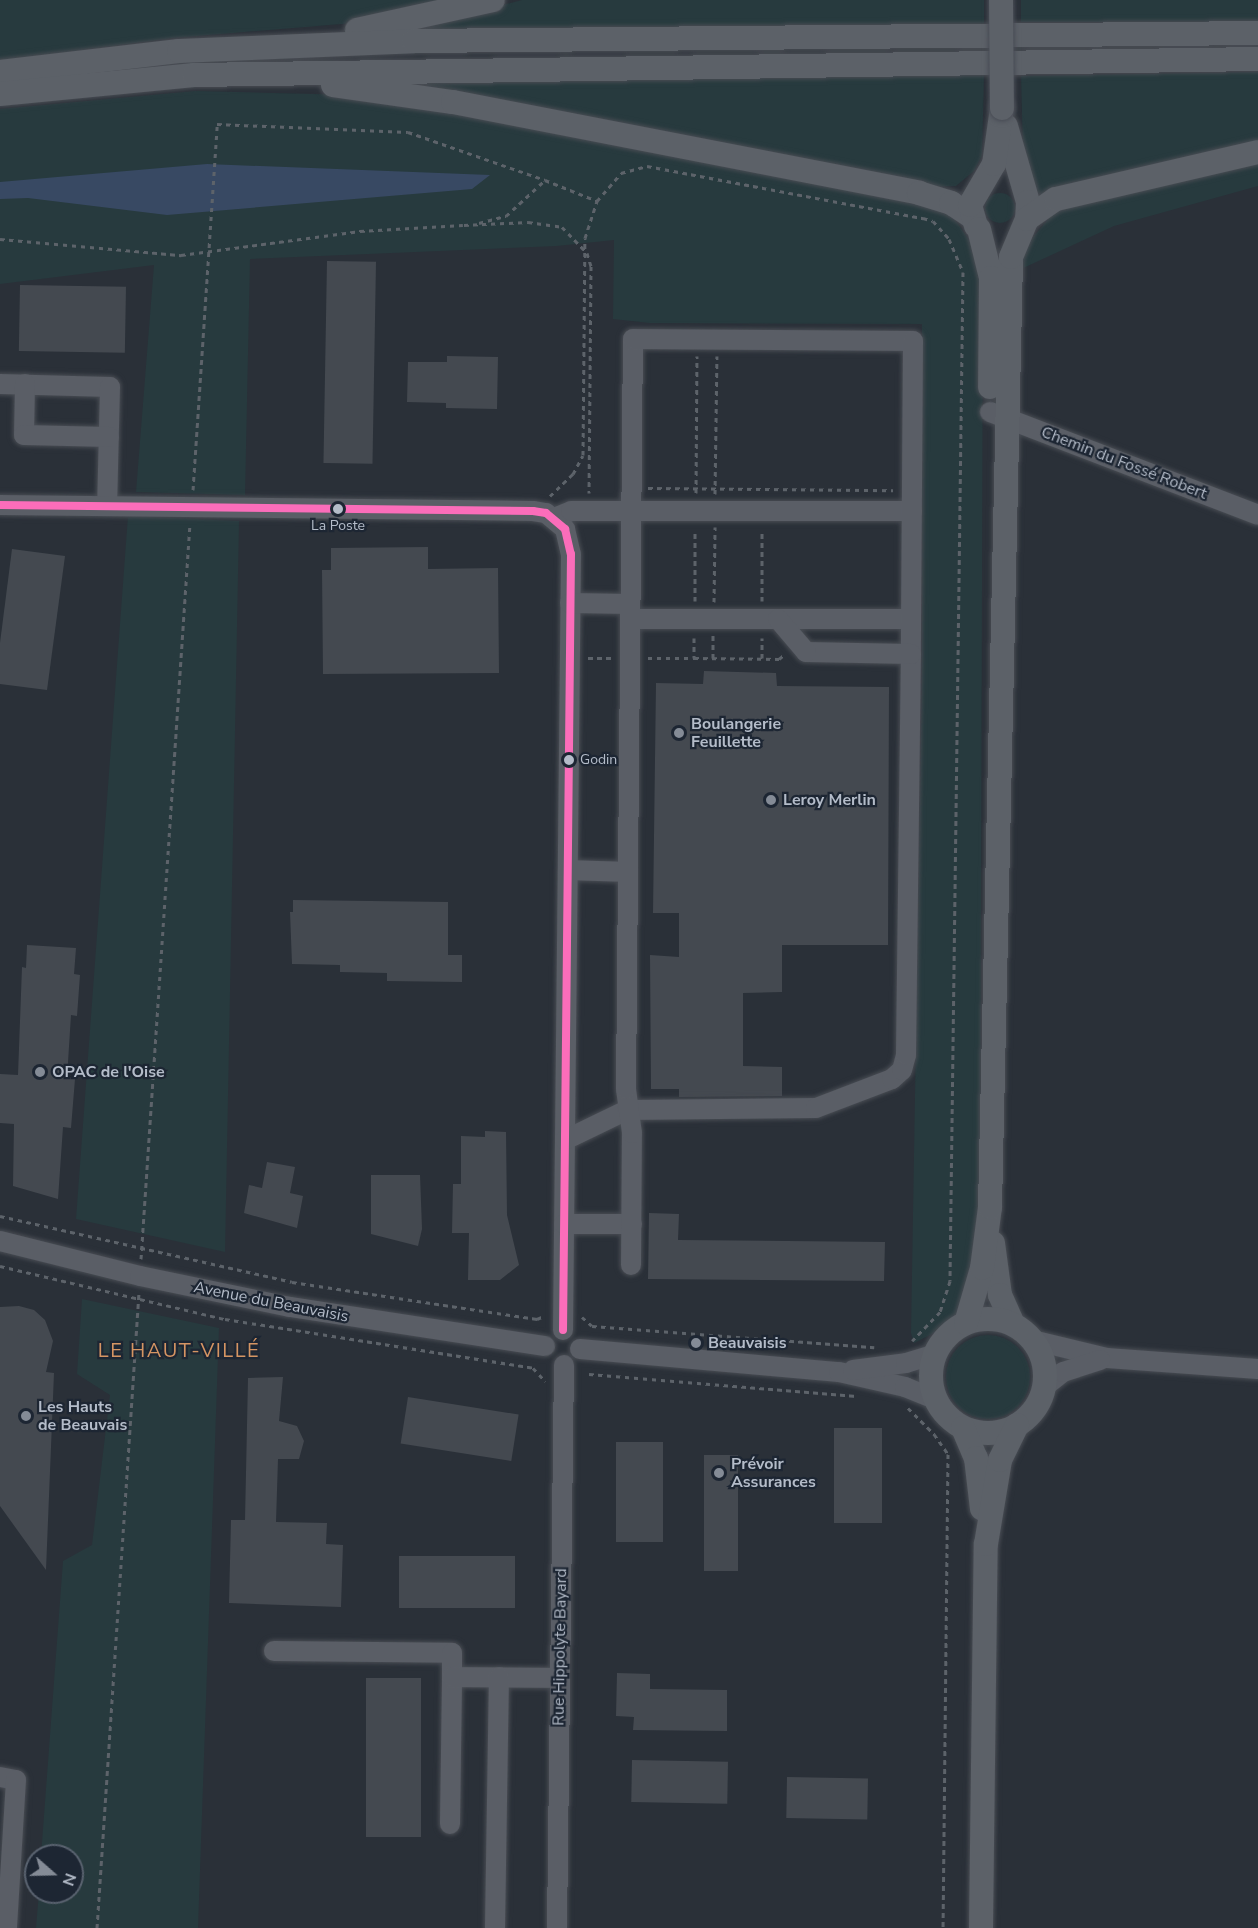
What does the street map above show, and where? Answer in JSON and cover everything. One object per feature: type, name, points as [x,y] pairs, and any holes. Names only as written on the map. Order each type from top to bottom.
[{"type":"main road","points":[[0,72],[211,49],[398,24],[493,0]]},
{"type":"main road","points":[[1001,0],[1002,108],[994,164],[983,184],[972,197],[975,223],[991,278],[998,415],[990,1207],[1000,1295],[1013,1324]]},
{"type":"main road","points":[[211,49],[426,41],[1258,33]]},
{"type":"main road","points":[[0,94],[127,80],[223,74],[1258,59]]},
{"type":"main road","points":[[223,74],[453,102],[926,195],[951,203],[975,223],[1000,238],[1023,224],[1050,202],[1072,194],[1258,152]]},
{"type":"main road","points":[[998,415],[1009,271],[1029,205],[1002,108]]},
{"type":"main road","points":[[983,184],[1005,179],[1024,192]]},
{"type":"main road","points":[[966,1323],[980,1277],[990,1207]]},
{"type":"main road","points":[[963,1428],[994,1433],[1017,1425],[1035,1409],[1044,1386],[1044,1362],[1032,1340],[1013,1324],[990,1318],[966,1323],[947,1335],[935,1354],[930,1377],[935,1399],[944,1413],[963,1428],[976,1458],[986,1544],[981,1928]]},
{"type":"main road","points":[[986,1544],[1000,1460],[1017,1425]]},
{"type":"street","points":[[565,1140],[627,1110],[816,1108],[892,1079],[902,1071],[906,1055],[913,340],[633,339],[627,1110],[632,1132],[631,1265]]},
{"type":"street","points":[[0,384],[110,387],[107,506]]},
{"type":"street","points":[[25,384],[24,435],[109,437]]},
{"type":"street","name":"Chemin du Fossé Robert","points":[[998,415],[1258,514]]},
{"type":"street","points":[[0,505],[533,511],[554,518],[565,529],[570,544],[570,603],[564,1321],[576,1337],[580,1349],[574,1360],[564,1365],[549,1360],[545,1346],[551,1334],[564,1321]]},
{"type":"street","points":[[554,518],[571,511],[912,511]]},
{"type":"street","points":[[570,603],[631,611],[770,619],[911,619]]},
{"type":"street","points":[[770,619],[806,652],[911,654]]},
{"type":"street","points":[[568,870],[628,872]]},
{"type":"street","points":[[564,1224],[632,1224]]},
{"type":"street","name":"Avenue du Beauvaisis","points":[[0,1241],[140,1276],[372,1321],[545,1346]]},
{"type":"street","points":[[1032,1340],[1107,1358],[1258,1369]]},
{"type":"street","points":[[580,1349],[839,1372],[905,1387],[935,1399]]},
{"type":"street","points":[[839,1372],[906,1363],[935,1354]]},
{"type":"street","points":[[1044,1386],[1072,1368],[1107,1358]]},
{"type":"street","name":"Rue Hippolyte Bayard","points":[[557,1928],[564,1365]]},
{"type":"street","points":[[274,1651],[452,1653],[450,1824]]},
{"type":"street","points":[[452,1677],[560,1678]]},
{"type":"street","points":[[495,1928],[499,1677]]},
{"type":"street","points":[[0,1777],[16,1780],[7,1928]]},
{"type":"path","points":[[97,1928],[217,124],[408,132],[545,180],[597,201]]},
{"type":"path","points":[[0,239],[156,255],[209,252],[304,237],[488,221],[520,206],[545,180]]},
{"type":"path","points":[[631,488],[912,490]]},
{"type":"path","points":[[762,489],[770,619],[762,659]]},
{"type":"path","points":[[0,1216],[142,1251],[291,1282],[525,1318],[564,1321],[582,1317],[592,1326],[883,1348]]},
{"type":"path","points":[[0,1266],[139,1301],[326,1338],[532,1368]]},
{"type":"path","points":[[589,1374],[860,1396]]},
{"type":"path","points":[[943,1928],[948,1460]]},
{"type":"green space","points":[[0,0],[473,0],[378,21],[173,38],[0,61]]},
{"type":"green space","points":[[522,0],[984,0],[984,25],[395,33]]},
{"type":"green space","points":[[1021,0],[1258,0],[1258,22],[1021,22]]},
{"type":"green space","points":[[1258,72],[1258,143],[1043,197],[1035,189],[1023,152],[1021,76]]},
{"type":"green space","points":[[984,74],[982,155],[974,171],[956,186],[930,187],[419,89],[418,80]]},
{"type":"green space","points":[[195,91],[351,95],[930,201],[954,218],[983,261],[980,1226],[965,1307],[932,1334],[914,1343],[911,1333],[922,681],[922,324],[650,323],[613,319],[614,240],[556,246],[250,259],[245,495],[136,492],[154,265],[0,284],[0,109]]},
{"type":"green space","points":[[1258,163],[1258,186],[1114,226],[1019,270],[1025,247],[1058,207]]},
{"type":"green space","points":[[1000,193],[1006,194],[1014,202],[1014,214],[1006,222],[1000,223],[994,222],[986,214],[985,208],[986,202],[994,194]]},
{"type":"green space","points":[[128,516],[239,521],[225,1252],[76,1219]]},
{"type":"green space","points":[[82,1299],[219,1328],[198,1928],[36,1928],[38,1904],[84,1904],[84,1844],[42,1844],[63,1561],[92,1545],[110,1395],[77,1374]]},
{"type":"green space","points":[[980,1335],[996,1335],[1012,1342],[1023,1353],[1030,1369],[1027,1393],[1018,1407],[996,1419],[980,1419],[964,1412],[953,1401],[946,1385],[946,1369],[953,1353],[964,1342]]},
{"type":"water","points":[[207,164],[490,175],[472,189],[167,215],[28,198],[0,199],[0,182]]},
{"type":"building","points":[[327,261],[376,262],[372,464],[323,463]]},
{"type":"building","points":[[20,285],[126,287],[125,353],[19,351]]},
{"type":"building","points":[[447,356],[498,357],[497,409],[446,408],[446,403],[407,402],[408,362],[447,362]]},
{"type":"building","points":[[428,547],[428,569],[498,568],[499,673],[323,674],[322,570],[331,570],[331,548]]},
{"type":"building","points":[[12,549],[65,556],[47,690],[0,684],[0,643]]},
{"type":"building","name":"Leroy Merlin","points":[[704,671],[776,673],[777,686],[889,687],[888,945],[782,945],[782,992],[743,993],[743,1066],[782,1067],[782,1096],[679,1097],[679,1089],[651,1089],[650,955],[679,957],[679,913],[653,913],[656,683],[703,684]]},
{"type":"building","points":[[293,900],[448,902],[448,955],[462,955],[462,982],[387,981],[387,973],[340,972],[340,965],[292,964],[290,912],[293,912]]},
{"type":"building","name":"OPAC de l'Oise","points":[[27,945],[76,948],[74,974],[80,975],[77,1016],[71,1015],[67,1078],[75,1079],[71,1128],[63,1127],[58,1199],[13,1186],[14,1124],[0,1123],[0,1074],[18,1075],[22,967],[26,968]]},
{"type":"building","points":[[485,1131],[506,1132],[507,1215],[519,1265],[500,1280],[468,1280],[469,1233],[452,1233],[453,1184],[461,1184],[461,1136],[485,1137]]},
{"type":"building","points":[[267,1162],[295,1167],[290,1193],[303,1196],[297,1228],[244,1213],[249,1185],[262,1188]]},
{"type":"building","points":[[371,1175],[420,1175],[422,1229],[418,1246],[371,1234]]},
{"type":"building","points":[[649,1213],[679,1214],[678,1240],[885,1242],[884,1281],[648,1279]]},
{"type":"building","name":"Les Hauts de Beauvais","points":[[19,1306],[34,1310],[45,1320],[53,1341],[46,1372],[54,1373],[46,1570],[0,1506],[0,1307]]},
{"type":"building","points":[[283,1377],[279,1421],[297,1426],[304,1441],[299,1459],[278,1459],[276,1522],[327,1523],[326,1544],[343,1545],[341,1607],[229,1603],[231,1520],[245,1520],[248,1378]]},
{"type":"building","points":[[408,1397],[519,1415],[511,1461],[401,1443]]},
{"type":"building","points":[[834,1428],[882,1428],[882,1523],[834,1523]]},
{"type":"building","points":[[616,1442],[663,1442],[663,1542],[616,1542]]},
{"type":"building","points":[[704,1455],[738,1455],[738,1571],[704,1571]]},
{"type":"building","points":[[399,1556],[515,1556],[515,1608],[399,1608]]},
{"type":"building","points":[[617,1673],[650,1674],[650,1689],[727,1690],[727,1731],[633,1730],[634,1717],[616,1716]]},
{"type":"building","points":[[366,1678],[421,1678],[421,1837],[366,1837]]},
{"type":"building","points":[[632,1760],[728,1762],[727,1804],[631,1802]]},
{"type":"building","points":[[787,1777],[868,1778],[867,1819],[786,1818]]},
{"type":"transit line","points":[[0,505],[533,511],[546,513],[565,529],[571,554],[563,1330]]},
{"type":"place","name":"La Poste","points":[[338,509]]},
{"type":"place","name":"Boulangerie Feuillette","points":[[679,733]]},
{"type":"place","name":"Godin","points":[[569,760]]},
{"type":"place","name":"Leroy Merlin","points":[[771,800]]},
{"type":"place","name":"OPAC de l'Oise","points":[[40,1072]]},
{"type":"place","name":"Beauvaisis","points":[[696,1343]]},
{"type":"place","name":"Les Hauts de Beauvais","points":[[26,1416]]},
{"type":"place","name":"Prévoir Assurances","points":[[719,1473]]},
{"type":"district","name":"LE HAUT-VILLÉ","points":[[179,1350]]}]
